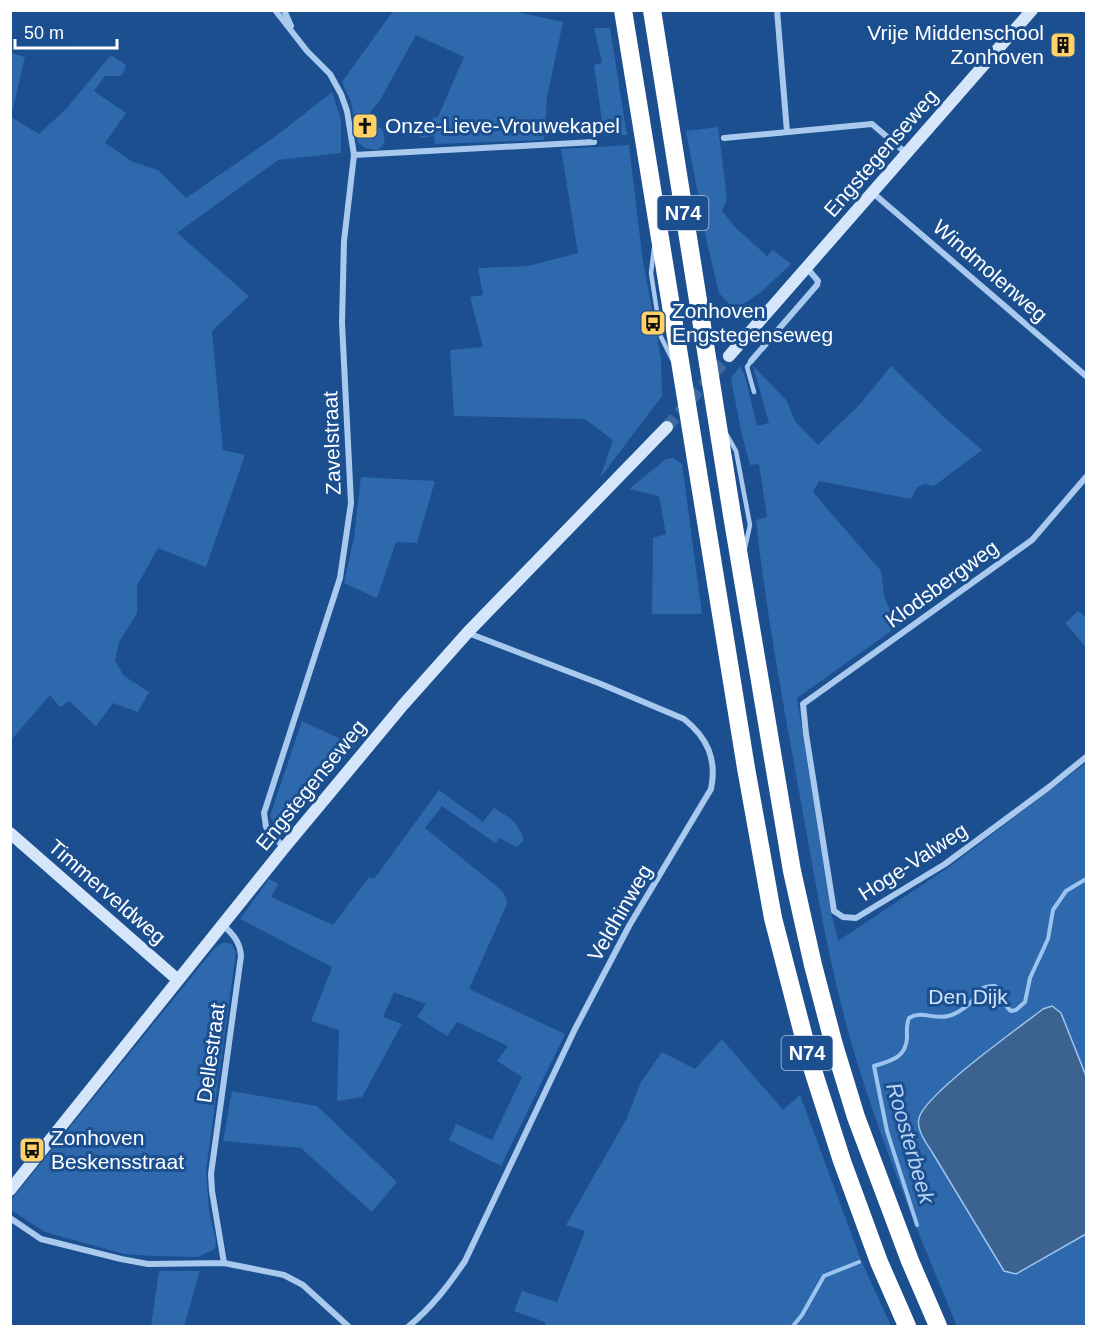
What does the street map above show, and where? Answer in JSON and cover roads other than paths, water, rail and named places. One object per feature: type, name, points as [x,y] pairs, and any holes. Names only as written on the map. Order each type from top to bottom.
[{"type":"highway","name":"N74","points":[[623,10],[772,918],[810,1061],[842,1161],[879,1262],[907,1326]]},
{"type":"highway","name":"N74","points":[[652,10],[716,416],[792,872],[813,965],[856,1116],[910,1261],[938,1326]]},
{"type":"street","name":"Zavelstraat","points":[[275,10],[307,51],[330,74],[341,94],[347,111],[354,155],[344,241],[342,323],[351,503],[340,579],[264,813],[266,827],[284,848]]},
{"type":"street","name":"Zavelstraat","points":[[284,10],[296,35]]},
{"type":"street","points":[[777,10],[787,132]]},
{"type":"street","name":"Engstegenseweg","points":[[729,356],[1032,10]]},
{"type":"street","points":[[724,138],[872,124],[906,153]]},
{"type":"street","points":[[354,155],[594,142]]},
{"type":"street","name":"Windmolenweg","points":[[872,192],[1086,376]]},
{"type":"street","points":[[751,361],[817,285],[816,277],[807,268]]},
{"type":"street","name":"Engstegenseweg","points":[[10,1190],[284,848],[395,714],[468,632],[667,427]]},
{"type":"street","name":"Klodsbergweg","points":[[803,705],[1032,540],[1086,477]]},
{"type":"street","name":"Veldhinweg","points":[[409,1326],[429,1309],[448,1287],[465,1261],[575,1029],[629,926],[711,789],[715,773],[712,756],[704,740],[684,719],[468,632]]},
{"type":"street","name":"Hoge-Valweg","points":[[803,705],[831,900],[834,911],[843,917],[856,918],[945,864],[1086,757]]},
{"type":"street","name":"Timmerveldweg","points":[[10,833],[178,980]]},
{"type":"street","name":"Dellestraat","points":[[223,925],[232,933],[237,942],[240,956],[211,1174],[224,1263]]},
{"type":"street","points":[[10,1218],[41,1239],[121,1259],[148,1264],[224,1263],[284,1275],[303,1285],[348,1326]]},
{"type":"lane","points":[[751,361],[747,367],[754,392]]},
{"type":"waterway","name":"Roosterbeek","points":[[917,1225],[887,1131],[874,1066],[896,1058],[904,1050],[909,1018],[919,1015],[943,1017],[959,1012],[985,987],[995,986],[1008,1009],[1016,1010],[1025,1002],[1030,978],[1048,939],[1053,910],[1066,891],[1086,879]]},
{"type":"waterway","name":"Roosterbeek","points":[[793,1326],[802,1315],[824,1276],[859,1262]]},
{"type":"tunnel","points":[[667,427],[729,356]]},
{"type":"place","name":"Vrije Middenschool Zonhoven","points":[[1063,45]]},
{"type":"place","name":"Onze-Lieve-Vrouwekapel","points":[[365,126]]},
{"type":"place","name":"Zonhoven Engstegenseweg","points":[[653,323]]},
{"type":"place","name":"Zonhoven Beskensstraat","points":[[32,1150]]},
{"type":"park label","name":"Den Dijk","points":[[968,997]]}]
